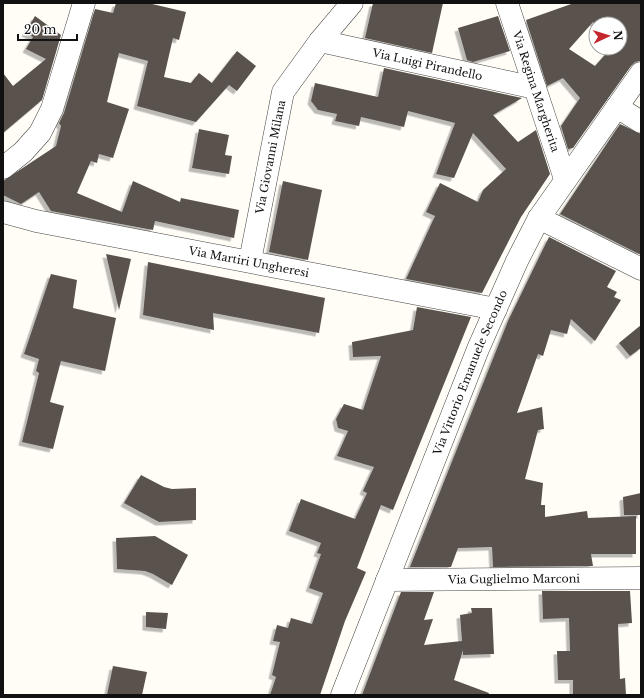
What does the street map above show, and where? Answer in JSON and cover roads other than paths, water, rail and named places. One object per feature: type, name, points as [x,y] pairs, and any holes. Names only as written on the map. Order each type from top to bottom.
[{"type":"street","points":[[3,168],[23,152],[40,133],[52,109],[84,3]]},
{"type":"street","name":"Via Giovanni Milana","points":[[250,261],[283,92],[320,41],[352,3]]},
{"type":"street","name":"Via Regina Margherita","points":[[507,3],[565,179]]},
{"type":"street","name":"Via Luigi Pirandello","points":[[320,41],[535,88]]},
{"type":"street","name":"Via Vittorio Emanuele Secondo","points":[[342,695],[496,308],[517,261],[539,218],[641,73]]},
{"type":"street","points":[[617,107],[641,122]]},
{"type":"street","name":"Via Martiri Ungheresi","points":[[3,212],[36,221],[496,308]]},
{"type":"street","points":[[539,218],[641,269]]},
{"type":"street","name":"Via Guglielmo Marconi","points":[[387,580],[641,583]]}]
